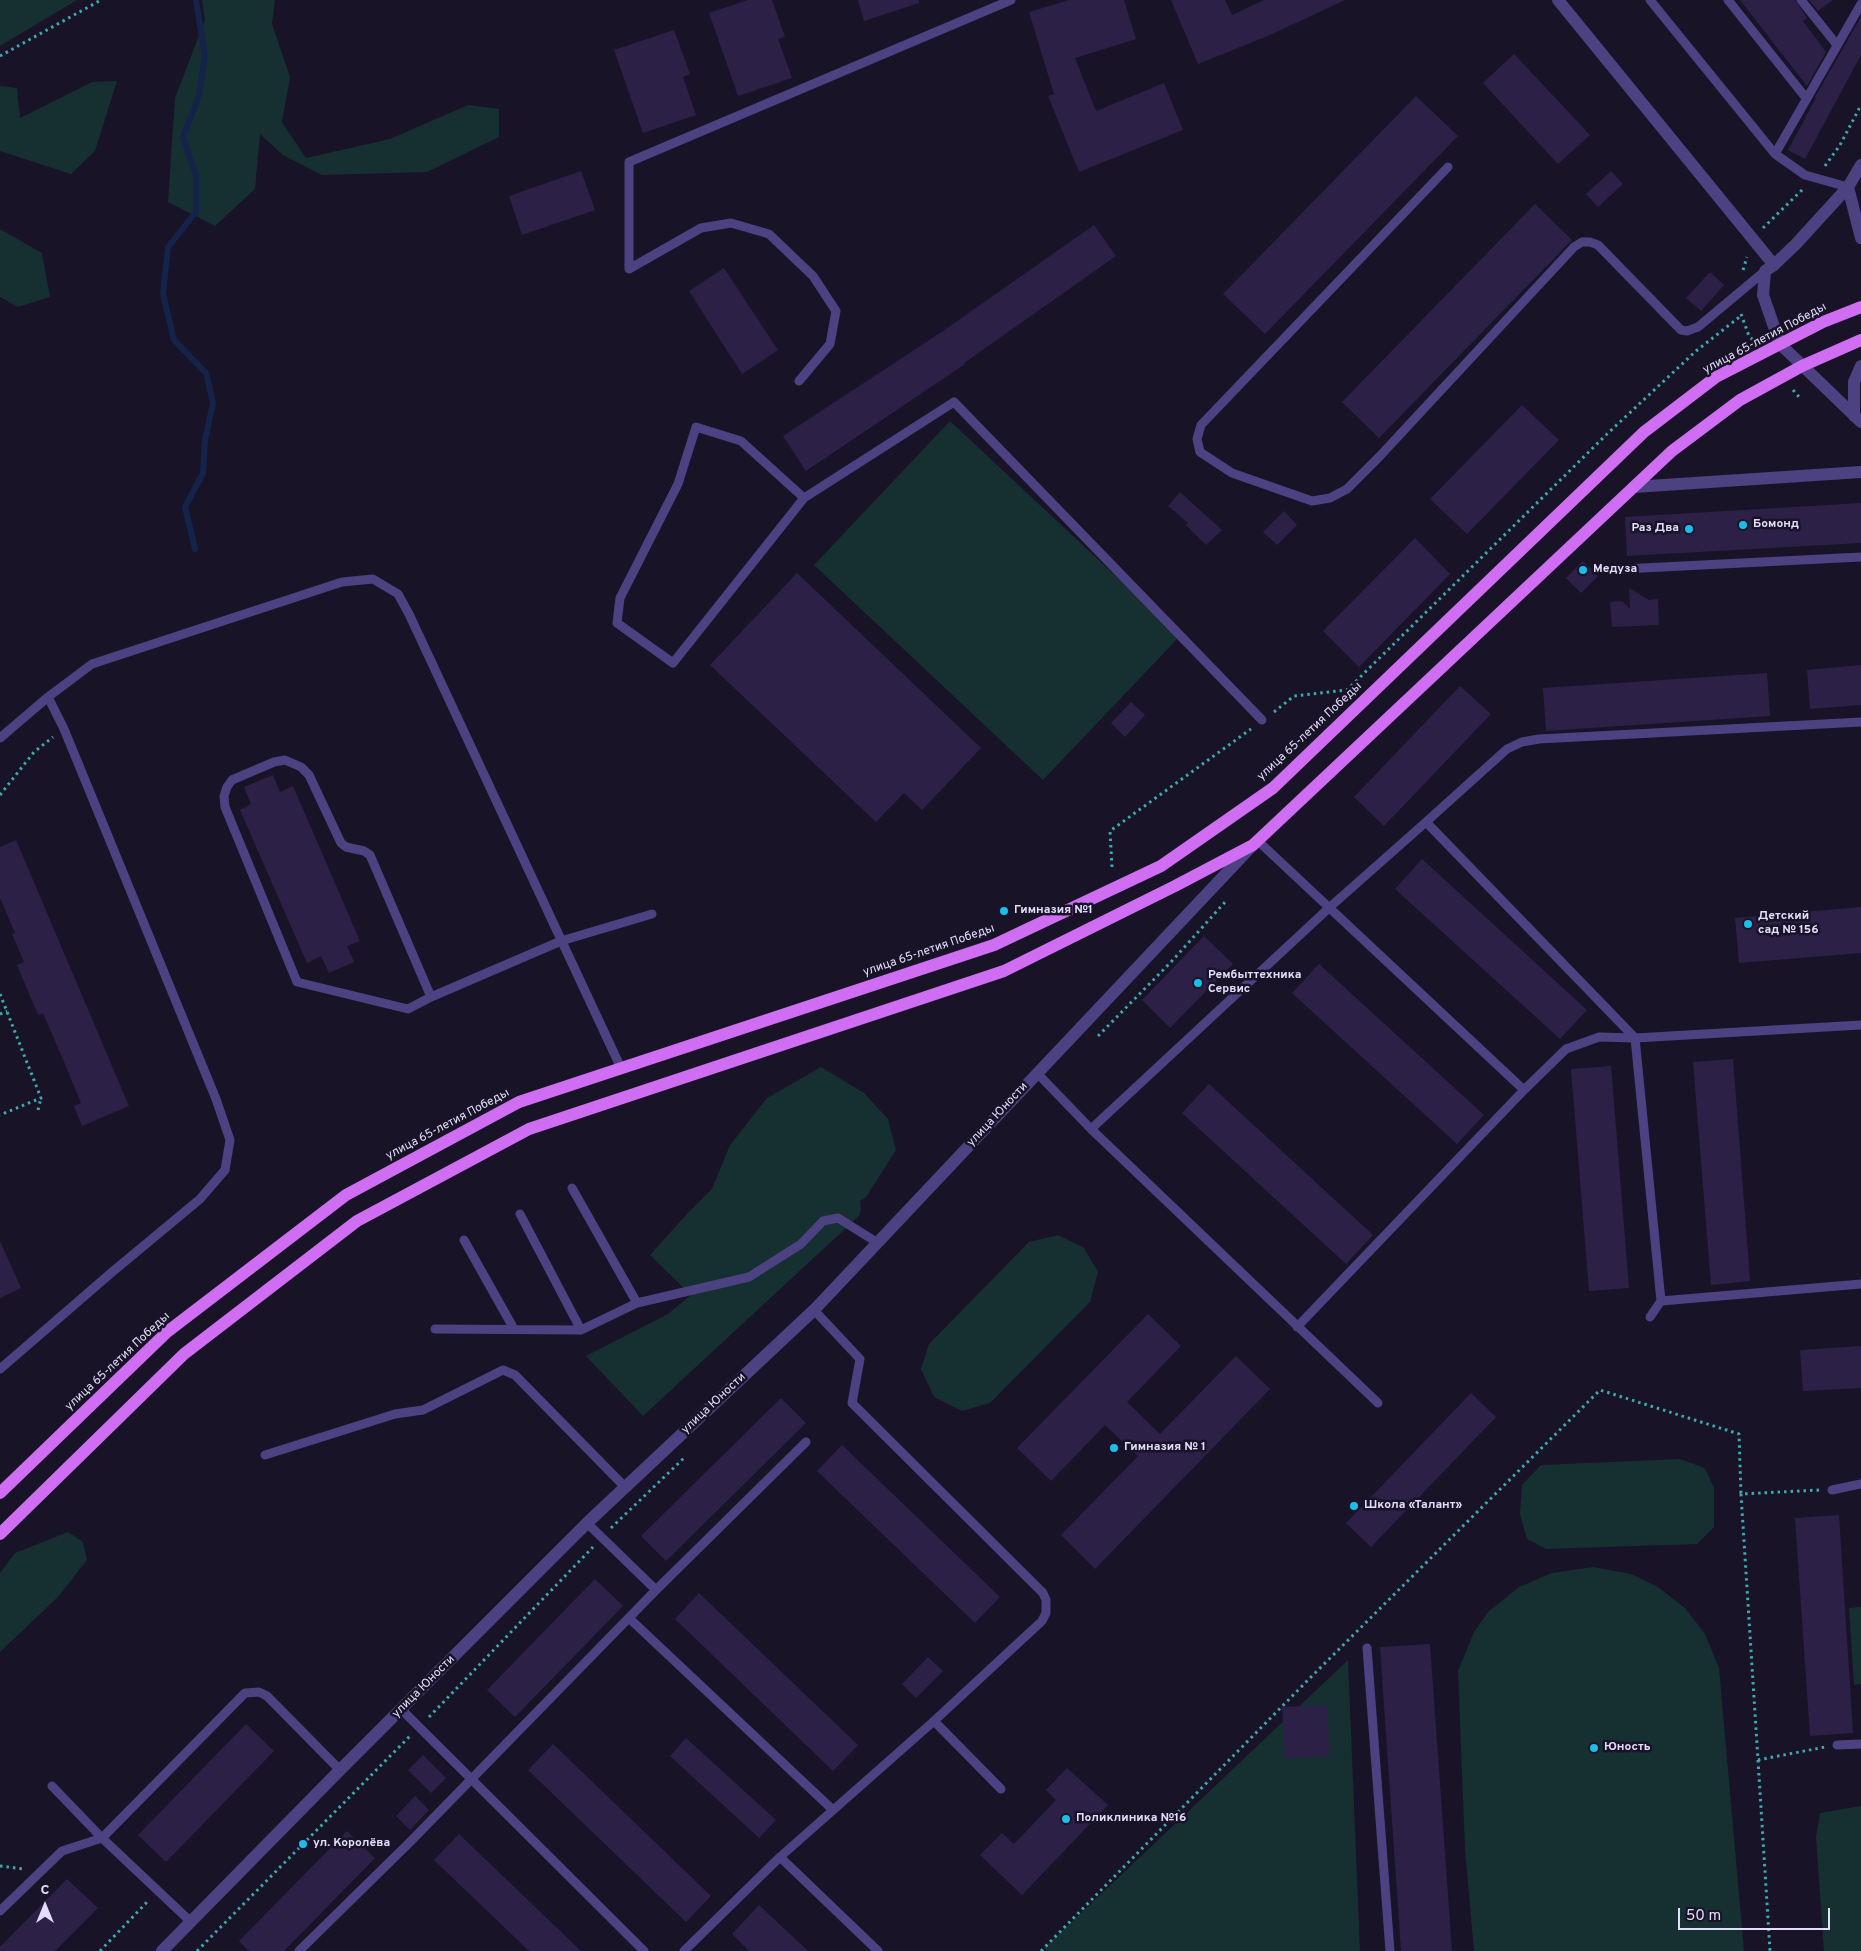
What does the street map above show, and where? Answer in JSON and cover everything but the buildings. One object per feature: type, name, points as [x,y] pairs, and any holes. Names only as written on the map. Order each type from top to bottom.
[{"type":"main road","name":"улица 65-летия Победы","points":[[0,1493],[167,1332],[346,1196],[519,1102],[994,945],[1161,866],[1272,788],[1644,432],[1716,377],[1823,322],[1861,307]]},
{"type":"main road","points":[[0,1534],[184,1354],[357,1221],[529,1129],[1004,970],[1175,886],[1256,843],[1672,450],[1740,400],[1802,366],[1861,340]]},
{"type":"street","points":[[1558,0],[1770,268]]},
{"type":"street","points":[[1858,419],[1780,344],[1763,295],[1770,268],[1796,244],[1848,188],[1861,165]]},
{"type":"street","points":[[1848,188],[1861,238]]},
{"type":"street","points":[[1858,419],[1854,382],[1861,366]]},
{"type":"street","points":[[1634,487],[1861,472]]},
{"type":"street","name":"улица Юности","points":[[162,1951],[587,1523],[814,1310],[1256,843]]},
{"type":"lane","points":[[800,381],[830,344],[836,311],[813,276],[769,234],[731,223],[702,228],[629,270],[629,162],[1012,0]]},
{"type":"lane","points":[[1650,0],[1775,154],[1805,174],[1848,188]]},
{"type":"lane","points":[[1728,0],[1806,98]]},
{"type":"lane","points":[[1801,0],[1837,45]]},
{"type":"lane","points":[[1775,154],[1861,2]]},
{"type":"lane","points":[[1448,167],[1202,425],[1197,439],[1200,452],[1232,473],[1312,501],[1330,498],[1347,489],[1379,457],[1574,247],[1582,242],[1598,245],[1681,330],[1687,331],[1698,327],[1770,268]]},
{"type":"lane","points":[[804,498],[741,441],[696,427],[678,484],[620,598],[618,623],[673,663],[804,498],[954,402],[1262,720]]},
{"type":"lane","points":[[1623,569],[1861,557]]},
{"type":"lane","points":[[0,738],[48,697],[92,664],[342,582],[373,579],[398,594],[405,607],[621,1068]]},
{"type":"lane","points":[[0,1369],[200,1199],[224,1170],[230,1140],[212,1090],[64,729],[48,697]]},
{"type":"lane","points":[[1091,1129],[1330,907],[1507,749],[1522,742],[1539,739],[1861,722]]},
{"type":"lane","points":[[431,997],[370,855],[364,851],[346,847],[341,843],[309,775],[301,767],[285,760],[274,762],[232,780],[224,796],[225,807],[297,982],[408,1009],[431,997],[561,941],[652,914]]},
{"type":"lane","points":[[1426,822],[1635,1038],[1661,1301],[1650,1317]]},
{"type":"lane","points":[[1256,843],[1330,907],[1524,1090]]},
{"type":"lane","points":[[1297,1327],[1524,1090],[1566,1049],[1599,1037],[1635,1038],[1861,1025]]},
{"type":"lane","points":[[1037,1073],[1091,1129],[1378,1403]]},
{"type":"lane","points":[[572,1188],[637,1303]]},
{"type":"lane","points":[[520,1214],[582,1330]]},
{"type":"lane","points":[[435,1329],[582,1330],[637,1303],[748,1277],[801,1244],[822,1221],[838,1218],[878,1243]]},
{"type":"lane","points":[[464,1240],[514,1329]]},
{"type":"lane","points":[[1661,1301],[1861,1284]]},
{"type":"lane","points":[[684,1951],[780,1857],[934,1721],[1042,1620],[1046,1613],[1046,1600],[1043,1593],[852,1403],[860,1359],[814,1310]]},
{"type":"lane","points":[[265,1455],[395,1414],[423,1410],[503,1370],[515,1374],[625,1487]]},
{"type":"lane","points":[[299,1951],[472,1779],[630,1619],[656,1590],[806,1442]]},
{"type":"lane","points":[[1832,1490],[1861,1484]]},
{"type":"lane","points":[[587,1523],[656,1590]]},
{"type":"lane","points":[[630,1619],[833,1810]]},
{"type":"lane","points":[[1367,1648],[1390,1951]]},
{"type":"lane","points":[[0,1911],[62,1851],[102,1838],[245,1693],[259,1692],[267,1696],[340,1770]]},
{"type":"lane","points":[[401,1709],[644,1951]]},
{"type":"lane","points":[[934,1721],[1001,1789]]},
{"type":"lane","points":[[1837,1745],[1861,1744]]},
{"type":"lane","points":[[52,1786],[102,1838],[190,1921]]},
{"type":"lane","points":[[780,1857],[878,1951]]},
{"type":"path","points":[[0,56],[101,0]]},
{"type":"path","points":[[1112,867],[1110,831],[1294,696],[1347,690],[1607,434],[1696,351],[1742,315]]},
{"type":"path","points":[[0,795],[34,752],[64,729]]},
{"type":"path","points":[[0,994],[41,1098],[38,1110]]},
{"type":"path","points":[[0,1007],[7,1011]]},
{"type":"path","points":[[0,1014],[7,1011]]},
{"type":"path","points":[[0,1115],[41,1098]]},
{"type":"path","points":[[1041,1951],[1309,1679],[1600,1390],[1739,1434],[1741,1494],[1770,1951]]},
{"type":"path","points":[[1741,1494],[1832,1490]]},
{"type":"path","points":[[1758,1760],[1837,1745]]},
{"type":"path","points":[[100,1951],[158,1890]]},
{"type":"green space","points":[[0,0],[77,0],[0,46]]},
{"type":"green space","points":[[202,0],[275,0],[272,24],[290,77],[282,122],[306,158],[390,139],[468,105],[499,109],[499,137],[427,172],[322,175],[283,155],[260,134],[255,189],[215,226],[168,202],[175,98],[205,20]]},
{"type":"green space","points":[[117,81],[95,151],[71,174],[0,151],[0,86],[17,88],[20,118],[92,82]]},
{"type":"green space","points":[[0,229],[42,253],[50,297],[18,307],[0,297]]},
{"type":"green space","points":[[950,421],[1180,636],[1043,780],[814,565]]},
{"type":"green space","points":[[821,1067],[864,1093],[888,1119],[896,1150],[866,1197],[860,1201],[861,1210],[859,1216],[643,1416],[586,1356],[668,1314],[691,1295],[650,1255],[712,1189],[730,1145],[767,1098]]},
{"type":"green space","points":[[1058,1235],[1084,1248],[1098,1272],[1090,1302],[990,1403],[962,1411],[934,1397],[921,1369],[929,1344],[1029,1242]]},
{"type":"green space","points":[[1680,1459],[1705,1468],[1714,1488],[1714,1527],[1697,1544],[1546,1549],[1527,1539],[1520,1514],[1522,1485],[1541,1465]]},
{"type":"green space","points":[[68,1532],[83,1542],[87,1560],[58,1597],[0,1652],[0,1573],[15,1553]]},
{"type":"green space","name":"Юность","points":[[1593,1567],[1631,1574],[1658,1587],[1685,1608],[1705,1634],[1719,1668],[1744,1951],[1474,1951],[1465,1849],[1458,1671],[1474,1632],[1488,1612],[1519,1587],[1552,1573]]},
{"type":"green space","points":[[1861,1607],[1861,1684],[1854,1685],[1849,1608]]},
{"type":"green space","points":[[1348,1660],[1360,1951],[1048,1951],[1044,1948]]},
{"type":"green space","points":[[1861,1806],[1861,1951],[1824,1951],[1816,1837],[1820,1813]]},
{"type":"waterway","points":[[195,549],[185,507],[203,473],[205,440],[213,403],[206,373],[174,340],[163,294],[168,247],[196,212],[196,176],[183,137],[199,96],[205,56],[196,0]]},
{"type":"place","name":"Бомонд","points":[[1743,525]]},
{"type":"place","name":"Раз Два","points":[[1689,529]]},
{"type":"place","name":"Медуза","points":[[1583,570]]},
{"type":"place","name":"Гимназия №1","points":[[1004,911]]},
{"type":"place","name":"Детский сад № 156","points":[[1748,924]]},
{"type":"place","name":"Рембыттехника Сервис","points":[[1198,983]]},
{"type":"place","name":"Гимназия № 1","points":[[1114,1448]]},
{"type":"place","name":"Школа «Талант»","points":[[1354,1506]]},
{"type":"place","name":"Юность","points":[[1594,1748]]},
{"type":"place","name":"Поликлиника №16","points":[[1066,1819]]},
{"type":"place","name":"ул. Королёва","points":[[303,1844]]}]
